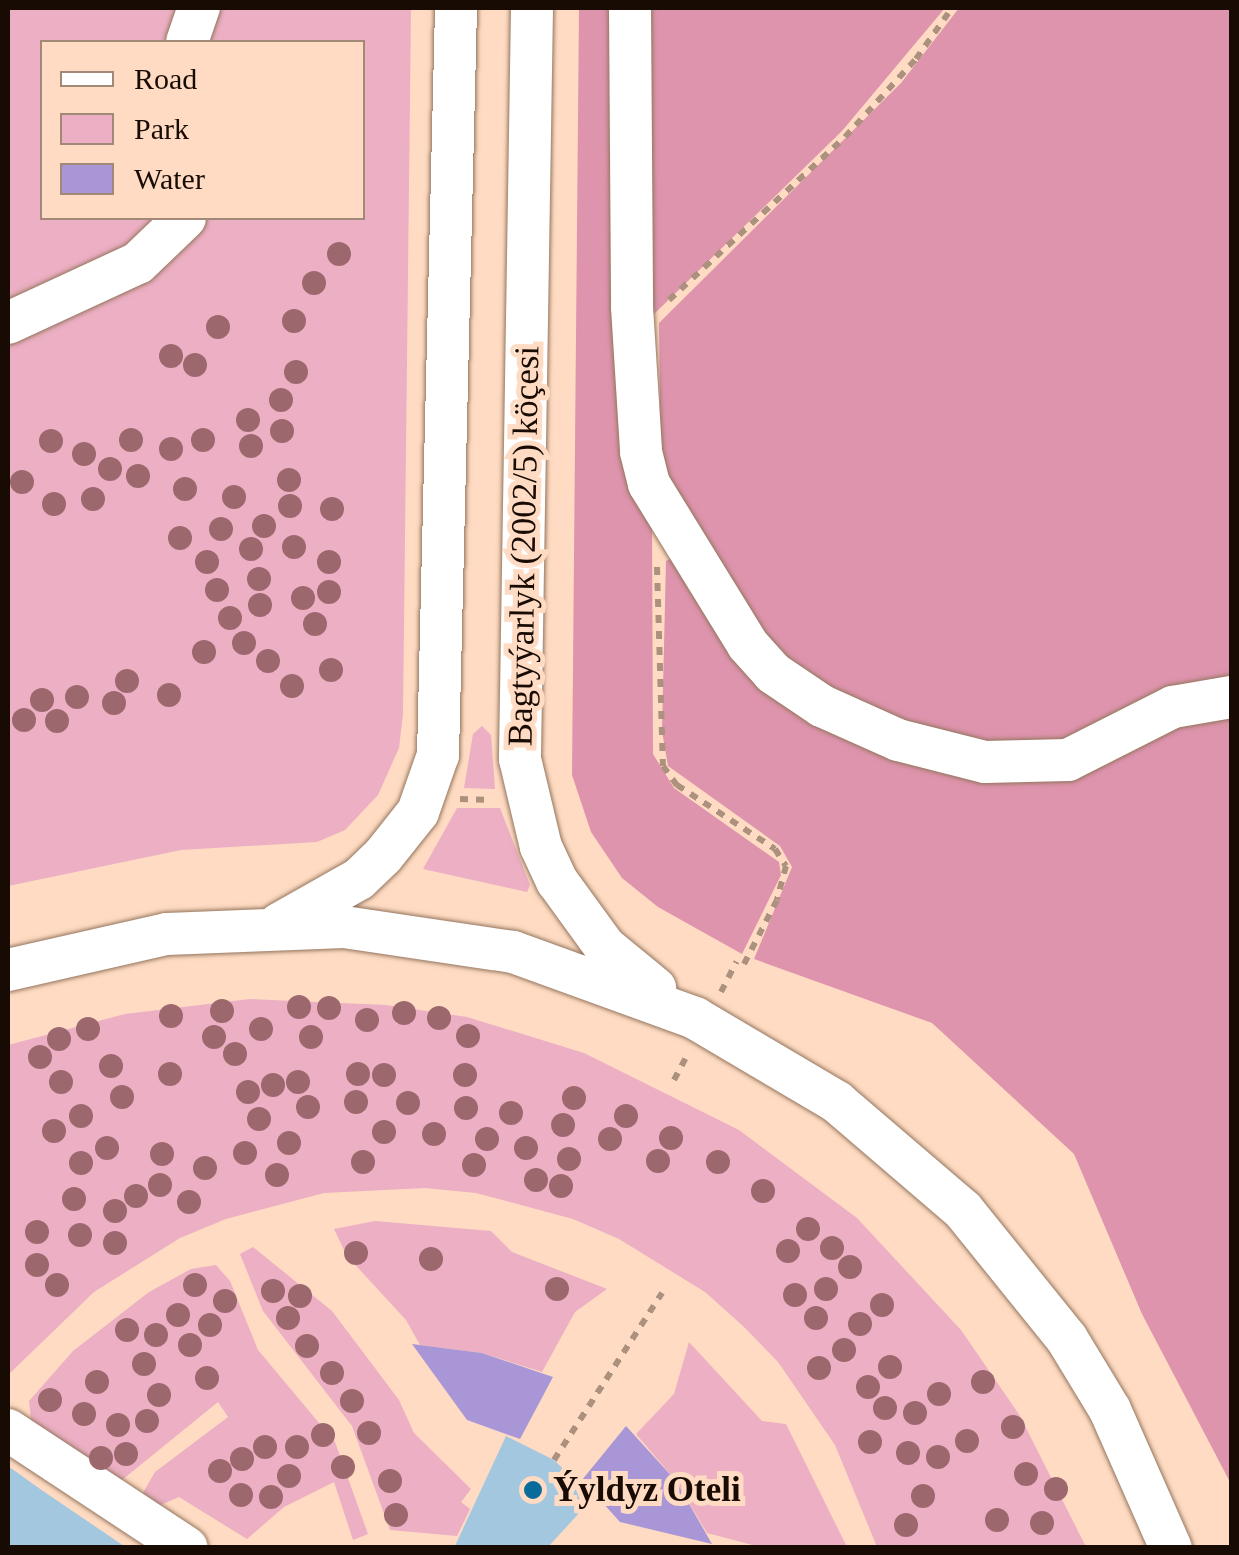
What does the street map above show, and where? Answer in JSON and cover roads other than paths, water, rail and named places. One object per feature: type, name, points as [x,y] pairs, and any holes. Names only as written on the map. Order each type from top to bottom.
[{"type":"street","points":[[188,40],[199,8]]},
{"type":"street","name":"Bagtyýarlyk (2002/5) köçesi","points":[[8,970],[167,934],[279,924],[359,879],[418,812],[438,755],[456,8]]},
{"type":"street","name":"Bagtyýarlyk (2002/5) köçesi","points":[[532,8],[520,759],[541,847],[581,920],[628,968],[695,1018],[837,1102],[963,1210],[1075,1353],[1147,1484],[1171,1548]]},
{"type":"street","points":[[630,8],[641,452],[656,496],[748,645],[773,673],[822,706],[898,740],[985,762],[1039,765],[1068,760],[1174,707],[1231,697]]},
{"type":"street","points":[[8,322],[138,262],[184,220]]},
{"type":"street","name":"Bagtyýarlyk (2002/5) köçesi","points":[[252,926],[362,929],[513,952],[695,1018]]},
{"type":"street","points":[[8,1430],[187,1548]]},
{"type":"water","points":[[412,1344],[482,1353],[553,1377],[520,1439],[467,1420]]},
{"type":"water","points":[[626,1426],[676,1481],[712,1544],[620,1522],[582,1480]]},
{"type":"place","name":"Ýyldyz Oteli","points":[[533,1490]]}]
